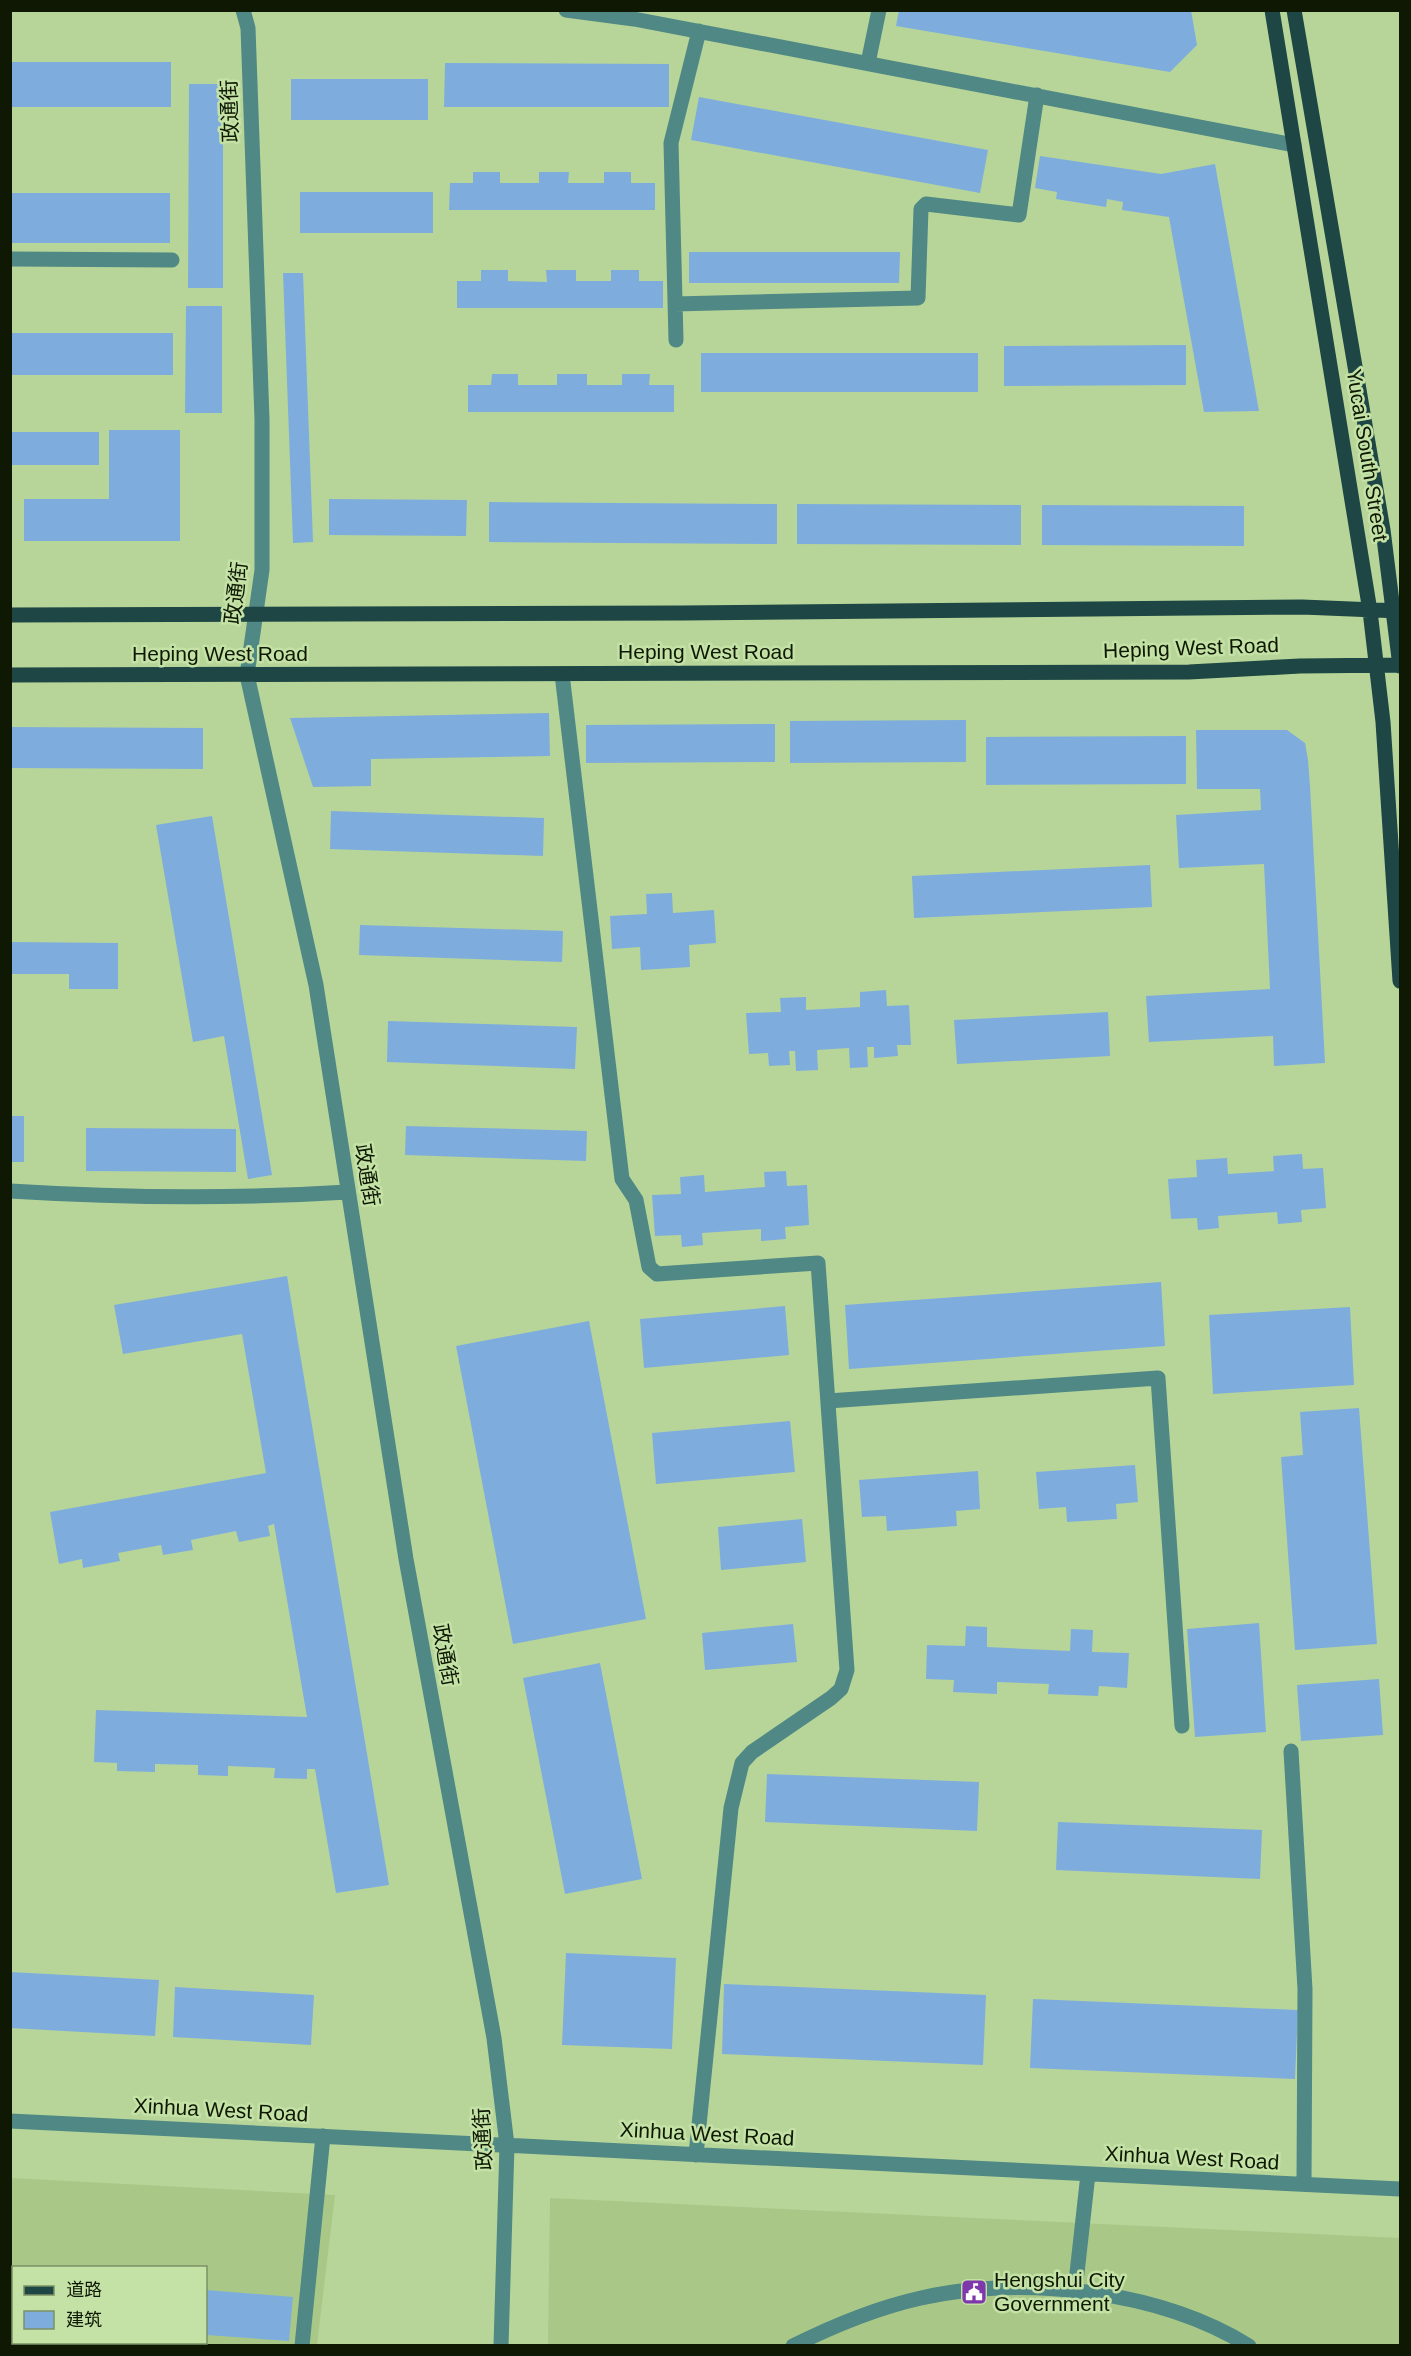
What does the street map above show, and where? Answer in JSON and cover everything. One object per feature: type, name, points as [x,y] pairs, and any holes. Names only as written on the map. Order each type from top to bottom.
[{"type":"main road","name":"Yucai South Street","points":[[1272,10],[1370,610],[1383,722],[1401,981]]},
{"type":"main road","name":"Yucai South Street","points":[[1294,10],[1397,611],[1400,665]]},
{"type":"main road","name":"Heping West Road","points":[[10,615],[1302,607],[1397,611]]},
{"type":"main road","name":"Heping West Road","points":[[10,675],[1189,672],[1300,666],[1400,665]]},
{"type":"street","name":"政通街","points":[[243,10],[248,28],[262,419],[262,570],[247,675],[316,985],[406,1559],[494,2038],[507,2145],[501,2346]]},
{"type":"street","points":[[566,10],[699,31],[1294,145]]},
{"type":"street","points":[[868,63],[879,10]]},
{"type":"street","points":[[676,340],[671,143],[699,31]]},
{"type":"street","points":[[675,304],[918,298],[921,210],[926,204],[1019,215],[1037,95]]},
{"type":"street","points":[[10,259],[172,260]]},
{"type":"street","points":[[562,674],[622,1179],[636,1200],[649,1267],[657,1275],[818,1263],[847,1670],[841,1689],[831,1698],[752,1752],[742,1763],[731,1808],[696,2154]]},
{"type":"street","points":[[10,1191],[97,1197],[246,1197],[348,1192]]},
{"type":"street","points":[[828,1401],[1158,1378],[1182,1726]]},
{"type":"street","points":[[1291,1751],[1305,1989],[1304,2184]]},
{"type":"street","name":"Xinhua West Road","points":[[10,2121],[1401,2189]]},
{"type":"street","points":[[302,2346],[323,2136]]},
{"type":"street","points":[[1075,2291],[1088,2174]]},
{"type":"street","points":[[793,2346],[834,2325],[884,2307],[959,2291],[1025,2287],[1110,2295],[1173,2311],[1229,2333],[1250,2346]]},
{"type":"shaded area","points":[[10,2178],[335,2195],[317,2345],[11,2345]]},
{"type":"shaded area","name":"Hengshui City Government","points":[[550,2198],[1400,2238],[1400,2345],[548,2346]]},
{"type":"building","points":[[899,10],[1191,10],[1197,45],[1170,72],[896,26]]},
{"type":"building","points":[[10,62],[171,62],[171,107],[10,107]]},
{"type":"building","points":[[445,63],[669,64],[669,107],[444,107]]},
{"type":"building","points":[[291,79],[428,79],[428,120],[291,120]]},
{"type":"building","points":[[189,84],[223,84],[223,288],[188,288]]},
{"type":"building","points":[[699,97],[988,150],[980,193],[691,140]]},
{"type":"building","points":[[1040,156],[1161,174],[1215,164],[1259,411],[1204,412],[1169,217],[1122,210],[1123,202],[1107,199],[1106,207],[1056,199],[1057,192],[1035,188]]},
{"type":"building","points":[[473,172],[500,172],[500,183],[539,183],[539,172],[569,172],[568,183],[604,183],[604,172],[631,172],[631,183],[655,183],[655,210],[449,210],[450,183],[473,183]]},
{"type":"building","points":[[300,192],[433,192],[433,233],[300,233]]},
{"type":"building","points":[[10,193],[170,193],[170,243],[10,243]]},
{"type":"building","points":[[689,252],[900,252],[899,283],[689,283]]},
{"type":"building","points":[[481,270],[508,270],[508,281],[547,282],[546,270],[576,270],[576,281],[611,281],[611,270],[639,270],[639,281],[663,281],[663,308],[457,308],[457,281],[481,281]]},
{"type":"building","points":[[283,273],[303,273],[313,542],[293,543]]},
{"type":"building","points":[[186,306],[222,306],[222,413],[185,413]]},
{"type":"building","points":[[10,333],[173,333],[173,375],[10,375]]},
{"type":"building","points":[[1186,345],[1186,385],[1004,386],[1004,346]]},
{"type":"building","points":[[701,353],[978,353],[978,392],[701,392]]},
{"type":"building","points":[[492,374],[518,374],[518,385],[557,385],[557,374],[587,374],[587,385],[622,385],[622,374],[650,374],[649,385],[674,385],[674,412],[468,412],[468,385],[491,385]]},
{"type":"building","points":[[109,430],[180,430],[180,541],[24,541],[24,499],[109,499]]},
{"type":"building","points":[[12,432],[99,432],[99,465],[12,465]]},
{"type":"building","points":[[329,499],[467,500],[466,536],[329,535]]},
{"type":"building","points":[[489,502],[777,504],[777,544],[489,542]]},
{"type":"building","points":[[797,504],[1021,505],[1021,545],[797,544]]},
{"type":"building","points":[[1042,505],[1244,506],[1244,546],[1042,545]]},
{"type":"building","points":[[549,713],[550,756],[371,759],[371,786],[313,787],[290,718]]},
{"type":"building","points":[[966,720],[966,762],[790,763],[790,721]]},
{"type":"building","points":[[775,724],[775,762],[586,763],[586,725]]},
{"type":"building","points":[[10,727],[203,728],[203,769],[10,768]]},
{"type":"building","points":[[1196,730],[1287,730],[1305,743],[1310,786],[1325,1063],[1274,1066],[1273,1036],[1149,1042],[1146,996],[1270,989],[1264,864],[1179,868],[1176,815],[1261,810],[1260,789],[1197,789]]},
{"type":"building","points":[[1186,736],[1186,784],[986,785],[986,737]]},
{"type":"building","points":[[331,811],[544,818],[543,856],[330,849]]},
{"type":"building","points":[[212,816],[272,1175],[248,1179],[224,1036],[193,1042],[156,825]]},
{"type":"building","points":[[1150,865],[1152,907],[914,918],[912,876]]},
{"type":"building","points":[[672,893],[673,913],[714,910],[716,943],[689,945],[690,967],[641,970],[640,947],[612,949],[610,916],[647,914],[646,894]]},
{"type":"building","points":[[360,925],[563,931],[562,962],[359,955]]},
{"type":"building","points":[[10,942],[118,943],[118,989],[69,989],[69,974],[10,974]]},
{"type":"building","points":[[886,990],[887,1006],[909,1005],[911,1045],[897,1045],[898,1056],[874,1058],[874,1047],[867,1047],[868,1067],[850,1068],[849,1048],[817,1050],[818,1070],[796,1071],[795,1051],[789,1051],[790,1065],[769,1066],[768,1053],[749,1054],[746,1013],[781,1012],[780,998],[806,997],[806,1010],[860,1007],[860,992]]},
{"type":"building","points":[[1108,1012],[1110,1056],[957,1064],[954,1020]]},
{"type":"building","points":[[388,1021],[577,1027],[575,1069],[387,1062]]},
{"type":"building","points":[[10,1116],[24,1116],[24,1162],[10,1162]]},
{"type":"building","points":[[406,1126],[587,1131],[586,1161],[405,1155]]},
{"type":"building","points":[[86,1128],[236,1129],[236,1172],[86,1171]]},
{"type":"building","points":[[1302,1154],[1303,1169],[1323,1168],[1326,1208],[1301,1210],[1302,1222],[1278,1224],[1277,1212],[1218,1216],[1219,1228],[1198,1230],[1197,1218],[1171,1219],[1168,1179],[1197,1177],[1196,1160],[1227,1158],[1228,1174],[1274,1171],[1273,1156]]},
{"type":"building","points":[[786,1171],[787,1186],[807,1185],[809,1225],[785,1227],[786,1239],[761,1241],[761,1229],[702,1233],[703,1245],[682,1247],[681,1235],[655,1236],[652,1195],[681,1194],[680,1177],[704,1175],[705,1192],[765,1187],[764,1172]]},
{"type":"building","points":[[287,1276],[389,1885],[336,1893],[315,1769],[307,1769],[307,1779],[274,1778],[275,1768],[228,1766],[228,1776],[198,1775],[198,1765],[155,1764],[155,1772],[117,1771],[117,1763],[94,1762],[96,1710],[307,1717],[274,1524],[268,1526],[270,1536],[239,1542],[236,1531],[191,1540],[193,1550],[163,1555],[161,1545],[118,1553],[120,1561],[83,1568],[82,1559],[59,1564],[50,1512],[266,1473],[242,1334],[123,1354],[114,1305]]},
{"type":"building","points":[[1161,1282],[1165,1346],[849,1369],[845,1305]]},
{"type":"building","points":[[785,1306],[789,1355],[644,1368],[640,1319]]},
{"type":"building","points":[[1350,1307],[1354,1385],[1213,1394],[1209,1315]]},
{"type":"building","points":[[589,1321],[646,1619],[513,1644],[456,1346]]},
{"type":"building","points":[[1359,1408],[1377,1644],[1295,1650],[1281,1457],[1303,1455],[1300,1412]]},
{"type":"building","points":[[790,1421],[795,1472],[656,1484],[652,1433]]},
{"type":"building","points":[[1135,1465],[1138,1502],[1116,1504],[1117,1519],[1067,1522],[1066,1507],[1039,1509],[1036,1472]]},
{"type":"building","points":[[978,1471],[980,1509],[956,1511],[957,1526],[887,1531],[886,1516],[862,1517],[859,1480]]},
{"type":"building","points":[[802,1519],[806,1562],[721,1570],[718,1527]]},
{"type":"building","points":[[1259,1623],[1266,1732],[1195,1737],[1187,1629]]},
{"type":"building","points":[[793,1624],[797,1662],[705,1670],[702,1633]]},
{"type":"building","points":[[966,1626],[987,1627],[987,1647],[1070,1651],[1071,1629],[1093,1630],[1092,1652],[1129,1653],[1127,1688],[1099,1686],[1098,1696],[1048,1694],[1049,1684],[997,1682],[997,1694],[953,1692],[954,1680],[926,1679],[927,1645],[965,1646]]},
{"type":"building","points":[[600,1663],[642,1879],[565,1894],[523,1678]]},
{"type":"building","points":[[1379,1679],[1383,1735],[1301,1741],[1297,1685]]},
{"type":"building","points":[[767,1774],[979,1782],[977,1831],[765,1822]]},
{"type":"building","points":[[1058,1822],[1262,1830],[1260,1879],[1056,1870]]},
{"type":"building","points":[[566,1953],[676,1958],[672,2049],[562,2045]]},
{"type":"building","points":[[10,1972],[159,1980],[155,2036],[10,2028]]},
{"type":"building","points":[[724,1984],[986,1995],[983,2065],[722,2054]]},
{"type":"building","points":[[175,1987],[314,1995],[311,2045],[173,2037]]},
{"type":"building","points":[[1033,1999],[1298,2010],[1295,2079],[1030,2068]]},
{"type":"building","points":[[207,2290],[293,2297],[289,2341],[207,2335]]},
{"type":"place","name":"Hengshui City Government","points":[[974,2292]]}]
